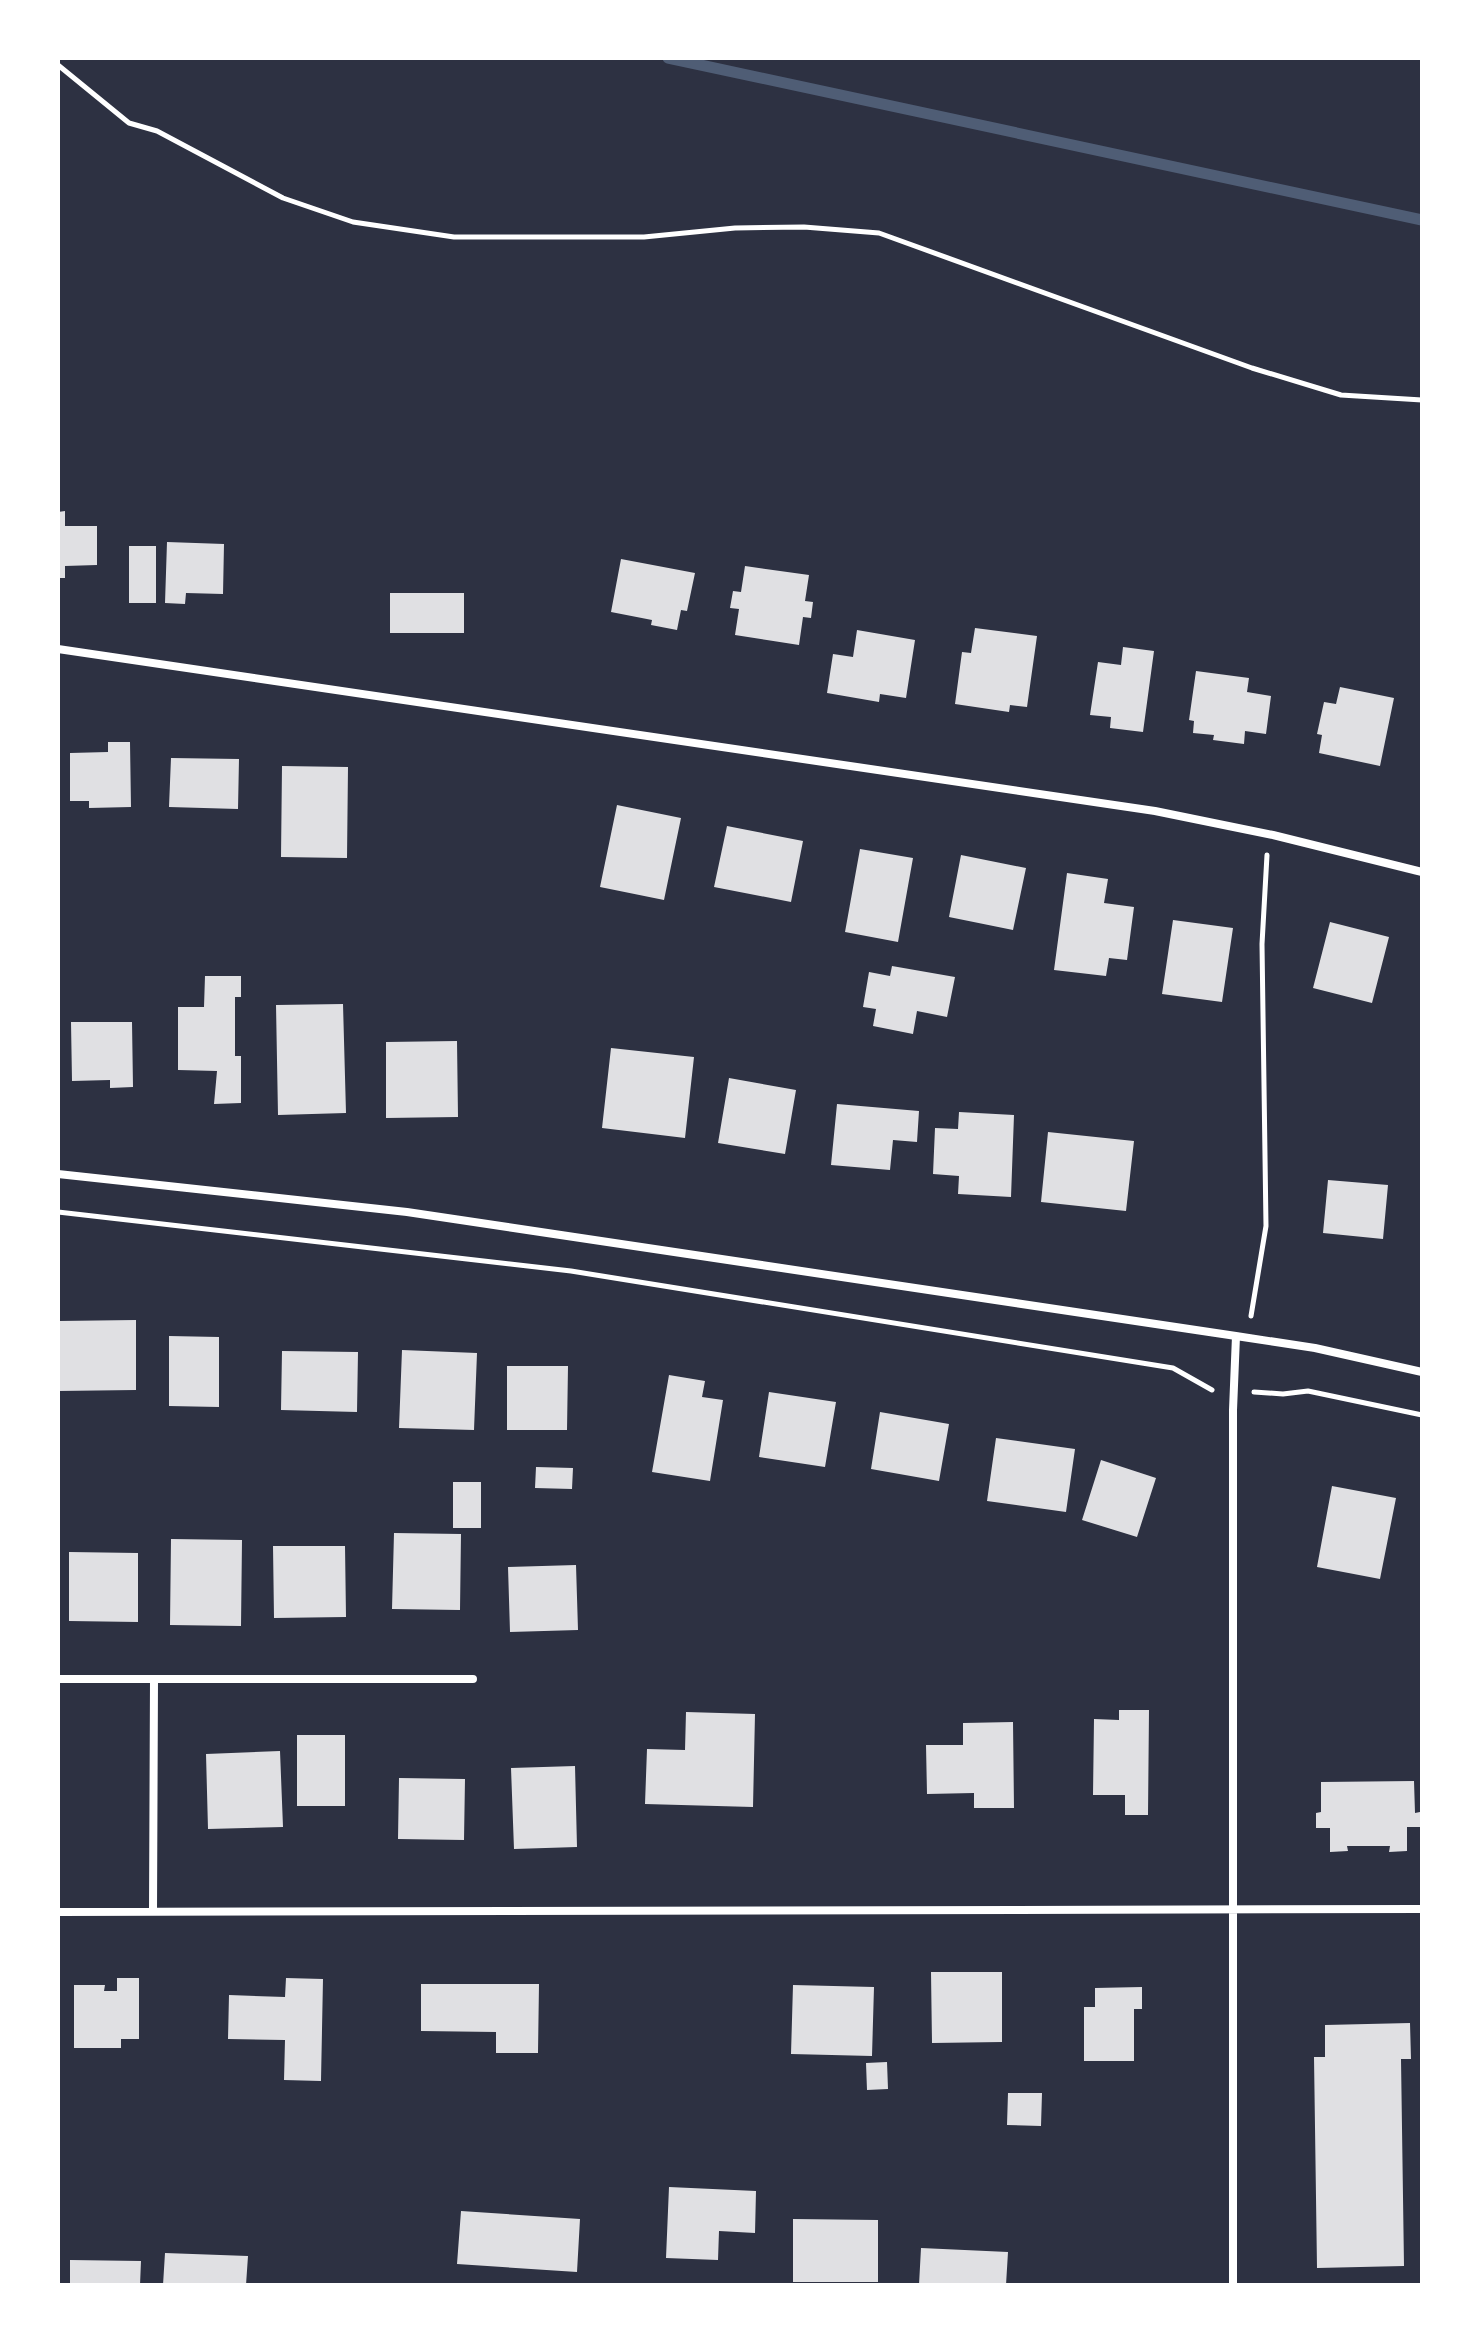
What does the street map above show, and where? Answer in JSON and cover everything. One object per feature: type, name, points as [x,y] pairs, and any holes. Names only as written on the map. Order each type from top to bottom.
[{"type":"street","points":[[58,649],[1140,809],[1273,835],[1422,872]]},
{"type":"street","points":[[58,1174],[407,1212],[1315,1348],[1422,1372]]},
{"type":"street","points":[[1233,2285],[1233,1410],[1236,1336]]},
{"type":"street","points":[[58,1679],[473,1679]]},
{"type":"street","points":[[153,1912],[154,1679]]},
{"type":"street","points":[[58,1912],[1233,1907],[1422,1909]]},
{"type":"path","points":[[58,65],[129,123],[157,131],[283,198],[353,222],[454,237],[644,237],[749,227],[804,227],[879,233],[1252,368],[1341,395],[1422,400]]},
{"type":"path","points":[[1236,1336],[1253,1313],[1266,1226],[1262,944],[1265,865],[1273,835]]},
{"type":"path","points":[[58,1212],[571,1271],[1173,1368],[1213,1390]]},
{"type":"path","points":[[1254,1392],[1283,1394],[1308,1391],[1422,1415]]},
{"type":"building","points":[[65,511],[65,526],[97,526],[97,565],[65,566],[65,578],[58,578],[58,512]]},
{"type":"building","points":[[167,542],[224,544],[223,594],[186,593],[185,604],[165,603]]},
{"type":"building","points":[[129,546],[156,546],[156,603],[129,603]]},
{"type":"building","points":[[621,559],[695,573],[687,611],[681,610],[677,630],[651,625],[652,620],[611,612]]},
{"type":"building","points":[[745,566],[809,575],[805,601],[813,602],[811,618],[803,617],[799,645],[735,635],[739,609],[730,608],[733,591],[741,592]]},
{"type":"building","points":[[390,593],[464,593],[464,633],[390,633]]},
{"type":"building","points":[[975,628],[1037,636],[1027,707],[1010,705],[1009,712],[955,704],[962,652],[971,653]]},
{"type":"building","points":[[857,630],[915,640],[906,698],[880,694],[879,702],[827,693],[833,654],[853,657]]},
{"type":"building","points":[[1123,647],[1154,651],[1143,732],[1110,728],[1111,717],[1090,715],[1098,662],[1121,665]]},
{"type":"building","points":[[1196,671],[1249,678],[1247,692],[1271,696],[1266,734],[1245,731],[1244,744],[1213,740],[1214,735],[1193,733],[1194,721],[1189,720]]},
{"type":"building","points":[[1340,687],[1394,698],[1380,766],[1319,753],[1322,735],[1317,734],[1324,702],[1336,704]]},
{"type":"building","points":[[108,742],[130,742],[131,807],[89,808],[89,801],[70,801],[70,753],[108,752]]},
{"type":"building","points":[[171,758],[239,759],[238,809],[169,807]]},
{"type":"building","points":[[282,766],[348,767],[347,858],[281,857]]},
{"type":"building","points":[[617,805],[681,818],[664,900],[600,887]]},
{"type":"building","points":[[727,826],[803,841],[791,902],[714,887]]},
{"type":"building","points":[[860,849],[913,858],[898,942],[845,932]]},
{"type":"building","points":[[961,855],[1026,868],[1013,930],[949,917]]},
{"type":"building","points":[[1067,873],[1108,879],[1104,903],[1134,907],[1127,960],[1109,958],[1106,976],[1054,970]]},
{"type":"building","points":[[1173,920],[1233,928],[1222,1002],[1162,994]]},
{"type":"building","points":[[1330,922],[1389,937],[1372,1003],[1313,988]]},
{"type":"building","points":[[892,966],[955,977],[947,1017],[917,1011],[913,1034],[873,1026],[876,1009],[863,1007],[869,972],[890,976]]},
{"type":"building","points":[[205,976],[241,976],[241,997],[235,997],[235,1056],[241,1056],[241,1103],[214,1104],[217,1071],[178,1070],[178,1007],[204,1007]]},
{"type":"building","points":[[343,1004],[346,1113],[278,1115],[276,1005]]},
{"type":"building","points":[[71,1022],[132,1022],[133,1087],[110,1088],[110,1080],[72,1081]]},
{"type":"building","points":[[457,1041],[458,1117],[386,1118],[386,1042]]},
{"type":"building","points":[[611,1048],[694,1057],[685,1138],[602,1128]]},
{"type":"building","points":[[729,1078],[796,1090],[785,1154],[718,1143]]},
{"type":"building","points":[[837,1104],[919,1111],[917,1142],[893,1140],[890,1170],[831,1165]]},
{"type":"building","points":[[959,1112],[1014,1115],[1011,1197],[958,1194],[959,1176],[933,1174],[935,1128],[958,1129]]},
{"type":"building","points":[[1048,1132],[1134,1141],[1126,1211],[1041,1202]]},
{"type":"building","points":[[1328,1180],[1388,1185],[1383,1239],[1323,1233]]},
{"type":"building","points":[[136,1320],[136,1390],[58,1391],[58,1321]]},
{"type":"building","points":[[169,1336],[219,1337],[219,1407],[169,1406]]},
{"type":"building","points":[[402,1350],[477,1353],[474,1430],[399,1428]]},
{"type":"building","points":[[282,1351],[358,1352],[357,1412],[281,1410]]},
{"type":"building","points":[[507,1366],[568,1366],[567,1430],[507,1430]]},
{"type":"building","points":[[669,1375],[705,1381],[702,1397],[723,1400],[710,1481],[652,1472]]},
{"type":"building","points":[[769,1392],[836,1402],[825,1467],[759,1457]]},
{"type":"building","points":[[880,1412],[949,1424],[939,1481],[871,1469]]},
{"type":"building","points":[[996,1438],[1075,1449],[1066,1512],[987,1501]]},
{"type":"building","points":[[1101,1460],[1156,1478],[1137,1537],[1082,1520]]},
{"type":"building","points":[[536,1467],[573,1468],[572,1489],[535,1488]]},
{"type":"building","points":[[453,1482],[481,1482],[481,1528],[453,1528]]},
{"type":"building","points":[[1332,1486],[1396,1498],[1380,1579],[1317,1567]]},
{"type":"building","points":[[394,1533],[461,1534],[460,1610],[392,1609]]},
{"type":"building","points":[[171,1539],[242,1540],[241,1626],[170,1625]]},
{"type":"building","points":[[273,1546],[345,1546],[346,1617],[274,1618]]},
{"type":"building","points":[[69,1552],[138,1553],[138,1622],[69,1621]]},
{"type":"building","points":[[576,1565],[578,1630],[510,1632],[508,1567]]},
{"type":"building","points":[[1119,1710],[1149,1710],[1148,1815],[1125,1815],[1125,1795],[1093,1795],[1094,1719],[1119,1720]]},
{"type":"building","points":[[686,1712],[755,1714],[753,1807],[645,1804],[647,1749],[685,1750]]},
{"type":"building","points":[[1013,1722],[1014,1808],[974,1808],[974,1793],[927,1794],[926,1745],[963,1745],[963,1723]]},
{"type":"building","points":[[297,1735],[345,1735],[345,1806],[297,1806]]},
{"type":"building","points":[[280,1751],[283,1827],[208,1829],[206,1754]]},
{"type":"building","points":[[575,1766],[577,1847],[514,1849],[511,1768]]},
{"type":"building","points":[[399,1778],[465,1779],[464,1840],[398,1839]]},
{"type":"building","points":[[1414,1781],[1415,1813],[1420,1812],[1420,1827],[1407,1827],[1407,1851],[1389,1852],[1390,1846],[1347,1846],[1348,1851],[1330,1852],[1330,1828],[1316,1828],[1316,1813],[1321,1812],[1321,1782]]},
{"type":"building","points":[[931,1972],[1002,1972],[1002,2042],[932,2043]]},
{"type":"building","points":[[117,1978],[139,1978],[139,2039],[121,2039],[121,2048],[74,2048],[74,1985],[105,1985],[104,1991],[117,1991]]},
{"type":"building","points":[[286,1978],[323,1979],[321,2081],[284,2080],[285,2040],[228,2039],[229,1995],[285,1997]]},
{"type":"building","points":[[421,1984],[539,1984],[538,2053],[496,2053],[496,2032],[421,2031]]},
{"type":"building","points":[[793,1985],[874,1987],[872,2056],[791,2054]]},
{"type":"building","points":[[1142,1987],[1142,2009],[1134,2009],[1134,2061],[1084,2061],[1084,2007],[1095,2007],[1095,1988]]},
{"type":"building","points":[[1410,2023],[1411,2059],[1401,2059],[1404,2266],[1317,2268],[1314,2057],[1325,2057],[1325,2025]]},
{"type":"building","points":[[887,2062],[888,2089],[867,2090],[866,2063]]},
{"type":"building","points":[[1008,2093],[1042,2093],[1041,2126],[1007,2125]]},
{"type":"building","points":[[669,2187],[756,2191],[755,2233],[719,2231],[718,2260],[666,2258]]},
{"type":"building","points":[[461,2211],[580,2219],[577,2272],[457,2264]]},
{"type":"building","points":[[793,2219],[878,2220],[878,2282],[793,2282]]},
{"type":"building","points":[[921,2248],[1008,2252],[1006,2285],[919,2285]]},
{"type":"building","points":[[165,2253],[248,2256],[246,2285],[163,2285]]},
{"type":"building","points":[[70,2260],[141,2261],[140,2285],[70,2285]]},
{"type":"waterway","points":[[668,58],[1422,220]]}]
